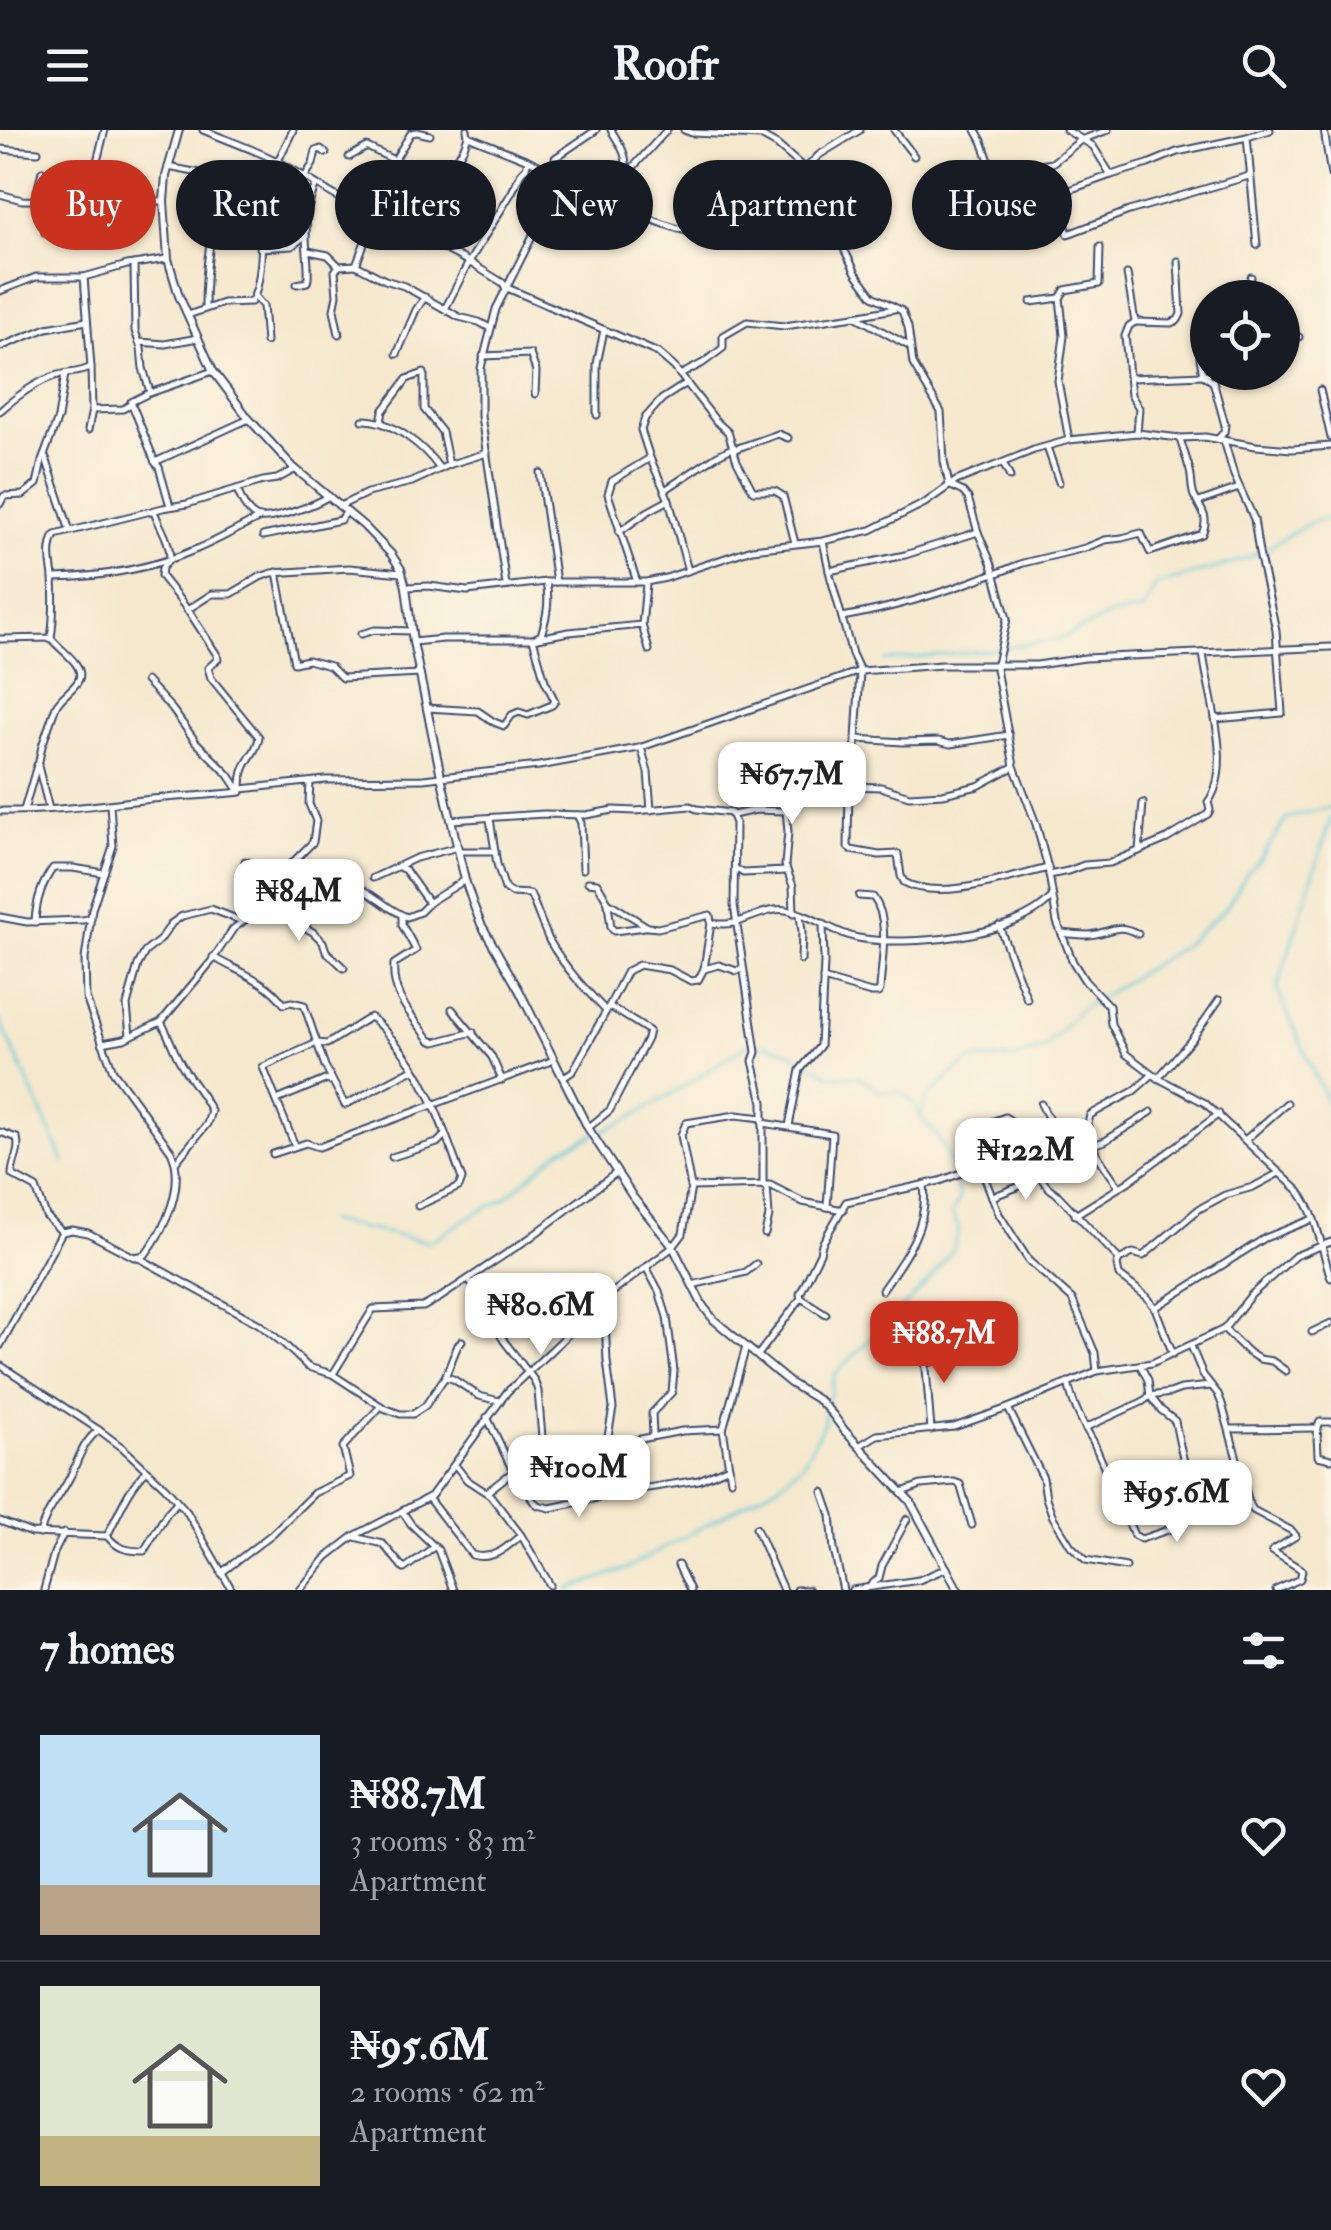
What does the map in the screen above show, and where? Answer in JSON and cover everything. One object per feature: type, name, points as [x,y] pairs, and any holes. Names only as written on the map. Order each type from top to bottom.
[{"type":"street","points":[[98,160],[106,130]]},
{"type":"street","points":[[179,130],[168,167],[164,201],[172,276],[213,371],[249,419],[272,447],[391,554],[402,573],[464,880],[482,924],[520,990],[589,1130],[616,1173],[674,1247],[714,1320],[790,1383],[820,1401],[910,1500],[958,1590]]},
{"type":"street","points":[[202,130],[276,160]]},
{"type":"street","points":[[278,160],[293,130]]},
{"type":"street","points":[[555,160],[596,130]]},
{"type":"street","points":[[611,130],[627,160]]},
{"type":"street","points":[[640,160],[667,130]]},
{"type":"street","points":[[684,130],[761,136],[794,160]]},
{"type":"street","points":[[814,160],[860,130]]},
{"type":"street","points":[[894,130],[914,156]]},
{"type":"street","points":[[976,130],[988,160]]},
{"type":"street","points":[[1066,130],[1093,146],[1111,175]]},
{"type":"street","points":[[1056,160],[1081,140],[1108,130]]},
{"type":"street","points":[[1249,176],[1068,234],[1058,194],[1177,152],[1270,130]]},
{"type":"street","points":[[1324,130],[1331,175]]},
{"type":"street","points":[[457,160],[468,133],[528,160]]},
{"type":"street","points":[[350,156],[367,148],[394,160],[411,134],[430,134]]},
{"type":"street","points":[[1246,138],[1258,245]]},
{"type":"street","points":[[0,149],[38,152]]},
{"type":"street","points":[[314,160],[316,151],[326,153]]},
{"type":"street","points":[[168,167],[223,176],[227,182],[208,253],[206,307]]},
{"type":"street","points":[[315,187],[316,184],[335,194]]},
{"type":"street","points":[[445,308],[516,184]]},
{"type":"street","points":[[0,194],[30,201]]},
{"type":"street","points":[[156,201],[164,201]]},
{"type":"street","points":[[1070,440],[1058,382],[1064,336],[1060,298],[1065,290],[1098,284],[1100,247]]},
{"type":"street","points":[[188,315],[224,303],[250,302],[255,297],[260,250]]},
{"type":"street","points":[[298,284],[308,279],[308,250]]},
{"type":"street","points":[[314,250],[328,255],[338,266]]},
{"type":"street","points":[[356,265],[362,250]]},
{"type":"street","points":[[447,250],[506,284],[658,353],[728,432],[737,461],[753,491],[775,491],[783,496],[794,543]]},
{"type":"street","points":[[506,585],[480,408],[481,368],[506,284],[524,250]]},
{"type":"street","points":[[844,250],[873,296],[902,311],[913,364],[941,412],[949,485]]},
{"type":"street","points":[[0,291],[36,277],[84,277],[168,260]]},
{"type":"street","points":[[1138,433],[1139,408],[1131,394],[1125,336],[1135,322],[1178,320],[1178,261]]},
{"type":"street","points":[[339,334],[334,310],[335,271],[338,266],[354,263],[490,328]]},
{"type":"street","points":[[134,264],[135,331],[150,392]]},
{"type":"street","points":[[1127,274],[1135,322]]},
{"type":"street","points":[[1250,280],[1251,276]]},
{"type":"street","points":[[84,277],[92,367],[88,430]]},
{"type":"street","points":[[255,297],[263,306],[266,342]]},
{"type":"street","points":[[397,354],[424,297]]},
{"type":"street","points":[[1032,302],[1060,298]]},
{"type":"street","points":[[680,375],[722,348],[723,336],[747,322],[784,326],[895,309]]},
{"type":"street","points":[[855,316],[909,346]]},
{"type":"street","points":[[0,347],[47,328],[87,322]]},
{"type":"street","points":[[597,414],[597,364],[604,330]]},
{"type":"street","points":[[139,342],[166,344],[198,338]]},
{"type":"street","points":[[483,356],[530,354],[536,371],[535,394]]},
{"type":"street","points":[[0,411],[32,387],[92,367]]},
{"type":"street","points":[[92,410],[123,408],[150,392],[213,371]]},
{"type":"street","points":[[381,422],[383,411],[407,379],[424,373],[424,409],[442,432],[449,465]]},
{"type":"street","points":[[0,504],[4,496],[23,494],[37,484],[58,418],[65,374]]},
{"type":"street","points":[[1131,378],[1190,376]]},
{"type":"street","points":[[686,382],[666,395],[641,430],[669,500],[688,572]]},
{"type":"street","points":[[1215,390],[1225,425],[1221,440],[1253,514],[1275,621],[1282,713],[1215,719]]},
{"type":"street","points":[[1320,390],[1331,438]]},
{"type":"street","points":[[132,404],[160,466],[170,506]]},
{"type":"street","points":[[155,462],[249,419]]},
{"type":"street","points":[[362,420],[381,422],[423,450],[440,469]]},
{"type":"street","points":[[406,587],[468,590],[546,582],[646,582],[688,572],[752,548],[858,534],[925,504],[956,480],[1070,440],[1138,433],[1292,448],[1331,446]]},
{"type":"street","points":[[664,490],[734,448],[778,434],[788,438]]},
{"type":"street","points":[[842,617],[896,605],[1023,562],[1105,540],[1142,533],[1150,552],[1202,534],[1205,519],[1195,498],[1180,438]]},
{"type":"street","points":[[1047,447],[1059,482]]},
{"type":"street","points":[[263,536],[340,520],[344,509],[367,492],[412,482],[487,453]]},
{"type":"street","points":[[45,456],[70,531]]},
{"type":"street","points":[[636,582],[608,498],[609,486],[650,458]]},
{"type":"street","points":[[1004,462],[1010,477]]},
{"type":"street","points":[[24,810],[56,706],[76,684],[80,672],[51,638],[50,556],[55,535],[277,480],[296,469]]},
{"type":"street","points":[[540,473],[556,582]]},
{"type":"street","points":[[949,485],[968,498],[1007,619],[996,664],[1014,766],[1036,824],[1062,934],[1073,962],[1084,981],[1109,1006],[1111,1024],[1126,1054],[1219,1114],[1305,1200],[1331,1278]]},
{"type":"street","points":[[1199,502],[1240,488]]},
{"type":"street","points":[[237,489],[247,508],[260,518],[304,508],[329,496]]},
{"type":"street","points":[[619,532],[669,500]]},
{"type":"street","points":[[154,511],[169,542],[170,558],[161,576],[218,659],[208,668],[210,678],[258,737],[258,745],[241,771],[241,791]]},
{"type":"street","points":[[53,578],[123,572],[196,550],[260,518]]},
{"type":"street","points":[[829,571],[905,555],[978,532]]},
{"type":"street","points":[[823,541],[852,654],[860,671],[849,786],[848,847],[879,855],[898,854],[901,876],[908,885],[935,890],[1110,863],[1167,839],[1208,814],[1220,750],[1203,653]]},
{"type":"street","points":[[187,610],[212,594],[231,594],[277,572],[349,568],[402,573]]},
{"type":"street","points":[[277,572],[294,663],[308,660],[330,666],[342,678],[420,674]]},
{"type":"street","points":[[533,640],[541,635],[547,617],[546,582]]},
{"type":"street","points":[[646,582],[642,626],[650,650]]},
{"type":"street","points":[[414,642],[533,640],[569,632],[642,626]]},
{"type":"street","points":[[361,634],[375,630],[412,631]]},
{"type":"street","points":[[0,638],[51,638]]},
{"type":"street","points":[[427,708],[478,711],[504,726],[512,714],[528,715],[552,705],[555,701],[533,640]]},
{"type":"street","points":[[0,810],[110,805],[325,780],[422,780],[539,766],[641,747],[860,671],[942,665],[1037,665],[1084,658],[1331,647]]},
{"type":"street","points":[[146,681],[241,791]]},
{"type":"street","points":[[856,740],[950,744],[1009,735]]},
{"type":"street","points":[[641,747],[651,810]]},
{"type":"street","points":[[38,762],[49,808]]},
{"type":"street","points":[[849,786],[881,787],[908,796],[943,794],[978,786],[1014,766]]},
{"type":"street","points":[[102,1043],[160,1022],[228,934],[264,906],[286,870],[313,842],[316,826],[309,804],[310,782]]},
{"type":"street","points":[[732,815],[786,810],[806,798],[838,794],[850,797]]},
{"type":"street","points":[[1139,851],[1143,803]]},
{"type":"street","points":[[110,805],[113,846],[90,918],[86,998],[112,1071],[176,1162],[176,1180],[165,1225],[139,1258]]},
{"type":"street","points":[[451,820],[690,806],[731,812],[736,824],[734,905],[756,1052],[752,1061],[762,1092],[769,1216],[765,1234]]},
{"type":"street","points":[[786,810],[787,870],[794,886],[801,960]]},
{"type":"street","points":[[577,815],[581,823],[583,869]]},
{"type":"street","points":[[490,819],[504,889],[530,894],[556,952],[583,988],[607,1008],[650,1032],[610,1110],[589,1130]]},
{"type":"street","points":[[374,878],[416,858],[458,849],[494,850]]},
{"type":"street","points":[[245,861],[286,870]]},
{"type":"street","points":[[399,867],[406,870],[429,903]]},
{"type":"street","points":[[35,922],[38,899],[53,868],[104,874]]},
{"type":"street","points":[[735,868],[743,873],[787,870]]},
{"type":"street","points":[[278,883],[326,904],[347,884],[353,885],[407,917],[464,880]]},
{"type":"street","points":[[564,1078],[573,1071],[632,967],[670,970],[698,980],[704,969],[711,923],[710,915],[658,928],[614,930],[608,902],[597,883],[588,882]]},
{"type":"street","points":[[711,923],[729,924],[778,910],[823,923],[855,938],[924,940],[964,936],[999,926],[1039,909],[1052,895]]},
{"type":"street","points":[[823,979],[878,993],[883,940],[878,904],[872,897],[859,896]]},
{"type":"street","points":[[608,902],[648,926]]},
{"type":"street","points":[[264,906],[313,932],[344,968]]},
{"type":"street","points":[[130,1036],[127,1005],[138,965],[172,924],[182,916],[211,909],[242,922]]},
{"type":"street","points":[[402,916],[402,925],[416,950],[394,964],[393,974],[396,991],[408,1014],[435,1042],[473,1032]]},
{"type":"street","points":[[0,917],[27,922],[90,918]]},
{"type":"street","points":[[789,1126],[800,1070],[820,1046],[823,923]]},
{"type":"street","points":[[999,926],[1027,1000]]},
{"type":"street","points":[[1062,934],[1088,935],[1121,927],[1138,934]]},
{"type":"street","points":[[213,957],[270,987],[284,1004],[304,1004],[345,1105],[409,1071],[418,1071]]},
{"type":"street","points":[[704,969],[719,965],[737,971],[744,968]]},
{"type":"street","points":[[1119,1187],[1091,1146],[1087,1124],[1090,1115],[1155,1076],[1192,1039],[1219,1000]]},
{"type":"street","points":[[452,1009],[492,1057],[502,1080]]},
{"type":"street","points":[[296,1146],[263,1067],[317,1044],[326,1044],[373,1018],[418,1071],[434,1103],[462,1183],[418,1206]]},
{"type":"street","points":[[160,1022],[170,1036],[178,1060],[211,1110],[207,1124],[176,1162]]},
{"type":"street","points":[[272,1154],[306,1143],[319,1147],[554,1060]]},
{"type":"street","points":[[276,1100],[324,1080],[333,1082]]},
{"type":"street","points":[[1245,1140],[1286,1103]]},
{"type":"street","points":[[1042,1104],[1060,1141],[1061,1154]]},
{"type":"street","points":[[992,1197],[1020,1186],[1039,1169],[1040,1162],[1104,1141],[1151,1112]]},
{"type":"street","points":[[1076,1215],[1219,1114]]},
{"type":"street","points":[[303,1590],[326,1558],[354,1536],[428,1498],[499,1401],[604,1301],[674,1247],[683,1234],[692,1187],[681,1135],[686,1122],[736,1115],[832,1134],[827,1208]]},
{"type":"street","points":[[972,1129],[1010,1118],[1046,1187],[1120,1260]]},
{"type":"street","points":[[0,1132],[17,1138],[20,1145],[12,1175],[36,1188],[46,1216],[62,1232]]},
{"type":"street","points":[[392,1156],[437,1142],[445,1135]]},
{"type":"street","points":[[758,1355],[801,1298],[822,1244],[846,1202],[969,1172],[1025,1143]]},
{"type":"street","points":[[980,1166],[1000,1214],[1029,1261],[1072,1299],[1095,1353],[1096,1371]]},
{"type":"street","points":[[332,1374],[373,1309],[422,1307],[469,1280],[616,1173]]},
{"type":"street","points":[[1172,1354],[1155,1308],[1119,1275],[1117,1265],[1133,1254],[1143,1256],[1198,1209],[1225,1195],[1253,1188],[1279,1173]]},
{"type":"street","points":[[882,1290],[906,1257],[917,1233],[924,1215],[924,1185]]},
{"type":"street","points":[[692,1187],[765,1186],[804,1202],[843,1210]]},
{"type":"street","points":[[1155,1308],[1266,1238],[1313,1219]]},
{"type":"street","points":[[62,1232],[88,1233],[113,1244],[258,1324],[308,1368],[332,1374],[380,1406],[400,1414],[413,1414],[426,1406],[462,1341]]},
{"type":"street","points":[[0,1346],[62,1232]]},
{"type":"street","points":[[860,1446],[877,1435],[945,1429],[1096,1371],[1152,1363],[1224,1329],[1266,1280],[1295,1256],[1331,1242]]},
{"type":"street","points":[[692,1285],[746,1272],[756,1264]]},
{"type":"street","points":[[646,1267],[660,1290],[674,1371],[672,1392],[652,1413],[653,1435]]},
{"type":"street","points":[[469,1280],[538,1391],[544,1460]]},
{"type":"street","points":[[801,1298],[826,1314]]},
{"type":"street","points":[[604,1301],[614,1408],[607,1442]]},
{"type":"street","points":[[1312,1332],[1331,1323]]},
{"type":"street","points":[[1224,1329],[1259,1359],[1272,1361],[1286,1371]]},
{"type":"street","points":[[924,1344],[930,1430]]},
{"type":"street","points":[[1191,1346],[1203,1375],[1222,1404],[1249,1503],[1253,1510],[1292,1530],[1296,1536],[1272,1551],[1302,1572],[1300,1579],[1276,1590]]},
{"type":"street","points":[[730,1480],[723,1429],[746,1347]]},
{"type":"street","points":[[925,1364],[967,1348]]},
{"type":"street","points":[[0,1365],[99,1430],[147,1470],[178,1501],[232,1590]]},
{"type":"street","points":[[1068,1382],[1084,1428],[1134,1535],[1141,1540],[1209,1508],[1197,1495],[1182,1458],[1176,1421],[1150,1396],[1148,1380],[1140,1365]]},
{"type":"street","points":[[445,1377],[479,1396],[499,1401]]},
{"type":"street","points":[[1084,1428],[1150,1396],[1211,1386]]},
{"type":"street","points":[[221,1574],[314,1494],[350,1476],[343,1447],[380,1406]]},
{"type":"street","points":[[1008,1408],[1043,1478],[1046,1498],[1062,1533],[1077,1554],[1086,1560],[1126,1568]]},
{"type":"street","points":[[488,1417],[535,1504],[550,1508],[699,1480],[728,1467]]},
{"type":"street","points":[[1331,1422],[1320,1422],[1318,1428],[1318,1456],[1331,1459]]},
{"type":"street","points":[[1229,1430],[1318,1428]]},
{"type":"street","points":[[486,1492],[574,1441],[625,1442],[682,1430],[723,1429]]},
{"type":"street","points":[[40,1534],[58,1493],[91,1435],[99,1430]]},
{"type":"street","points":[[625,1442],[635,1490]]},
{"type":"street","points":[[455,1465],[466,1480],[486,1492],[521,1535],[550,1585]]},
{"type":"street","points":[[107,1536],[135,1481],[147,1470]]},
{"type":"street","points":[[902,1492],[921,1485],[960,1484],[972,1525]]},
{"type":"street","points":[[823,1492],[831,1515],[843,1590]]},
{"type":"street","points":[[428,1498],[472,1554],[482,1558],[502,1551],[521,1535]]},
{"type":"street","points":[[0,1521],[30,1533],[107,1536],[116,1546],[144,1550],[178,1501]]},
{"type":"street","points":[[402,1511],[441,1555],[453,1590]]},
{"type":"street","points":[[869,1589],[879,1578],[907,1519]]},
{"type":"street","points":[[756,1528],[784,1590]]},
{"type":"street","points":[[44,1590],[64,1533]]},
{"type":"street","points":[[354,1536],[383,1544],[406,1570],[435,1546]]},
{"type":"street","points":[[678,1565],[690,1590]]},
{"type":"street","points":[[852,1590],[919,1580],[947,1568]]},
{"type":"street","points":[[796,1590],[808,1590]]},
{"type":"waterway","points":[[885,661],[1062,638],[1111,615],[1143,610],[1156,585],[1242,560],[1310,523],[1331,518]]},
{"type":"waterway","points":[[921,1116],[927,1098],[959,1068],[973,1060],[1015,1058],[1045,1048],[1078,1011],[1183,946],[1226,908],[1287,818],[1331,807]]},
{"type":"waterway","points":[[1331,818],[1277,989],[1331,1111]]},
{"type":"waterway","points":[[0,1020],[64,1162]]},
{"type":"waterway","points":[[328,1221],[429,1242],[503,1200],[560,1150],[625,1121],[747,1045],[768,1045],[788,1051],[830,1075],[858,1076],[880,1091],[899,1092],[913,1101],[944,1147],[959,1199],[952,1214],[959,1229],[952,1251],[927,1283],[835,1374],[828,1404]]},
{"type":"waterway","points":[[568,1590],[628,1568],[778,1485],[803,1463],[826,1412]]}]
